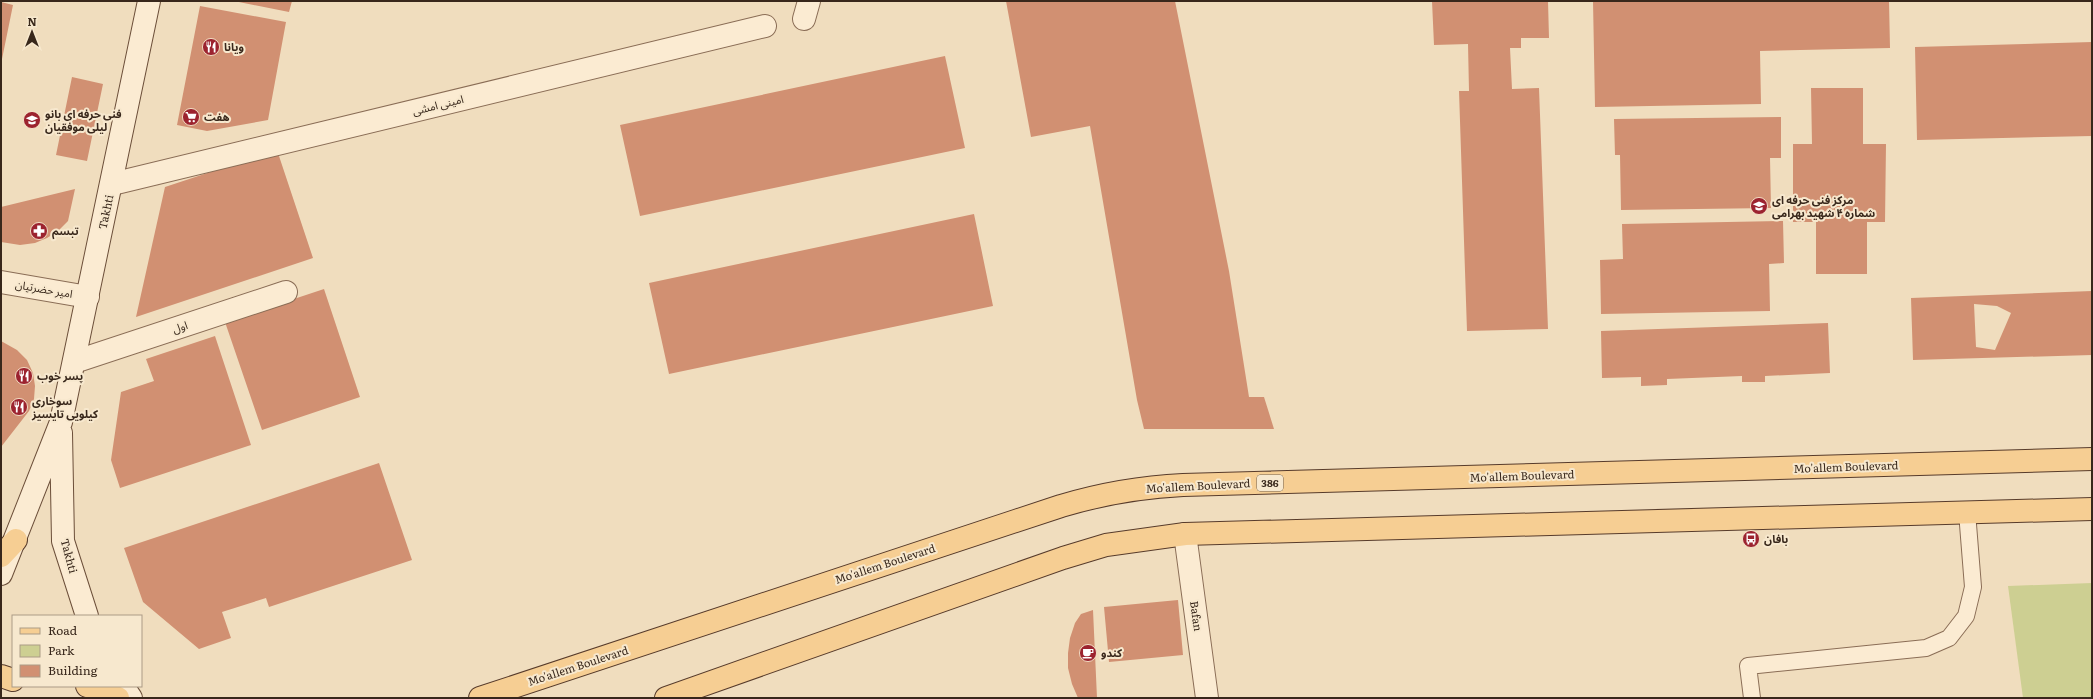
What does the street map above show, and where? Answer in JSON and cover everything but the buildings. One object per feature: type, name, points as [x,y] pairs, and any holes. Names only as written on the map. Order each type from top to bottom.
[{"type":"main road","name":"Mo'allem Boulevard","points":[[480,698],[1061,506],[1098,495],[1120,491],[1183,485],[2092,459]]},
{"type":"main road","points":[[666,698],[1063,558],[1106,545],[1185,534],[2092,509]]},
{"type":"main road","points":[[1,556],[16,540]]},
{"type":"main road","points":[[1,676],[12,680]]},
{"type":"main road","points":[[1,688],[12,684]]},
{"type":"main road","points":[[91,687],[100,689],[118,698]]},
{"type":"street","name":"Takhti","points":[[1,574],[16,540],[61,422],[112,184],[149,1]]},
{"type":"street","name":"امینی امشی","points":[[112,184],[765,26]]},
{"type":"street","name":"امیر حضرتیان","points":[[1,282],[88,296]]},
{"type":"street","name":"اول","points":[[74,362],[286,292]]},
{"type":"street","name":"Takhti","points":[[61,422],[63,541],[87,615]]},
{"type":"street","name":"Bafan","points":[[1185,534],[1207,698]]},
{"type":"street","points":[[124,687],[131,698]]},
{"type":"lane","points":[[1752,698],[1748,666],[1926,648],[1949,638],[1966,616],[1973,587],[1967,512]]},
{"type":"green space","points":[[2092,583],[2092,698],[2023,698],[2008,586]]},
{"type":"place","name":"ویانا","points":[[211,47]]},
{"type":"place","name":"هفت","points":[[191,117]]},
{"type":"place","name":"فنی حرفه ای بانو لیلی موفقیان","points":[[32,120]]},
{"type":"place","name":"مرکز فنی حرفه ای شماره ۴ شهید بهرامی","points":[[1759,206]]},
{"type":"place","name":"تبسم","points":[[39,231]]},
{"type":"place","name":"پسر خوب","points":[[24,376]]},
{"type":"place","name":"سوخاری کیلویی تایسیز","points":[[19,407]]},
{"type":"place","name":"بافان","points":[[1751,539]]},
{"type":"place","name":"کندو","points":[[1088,653]]}]
